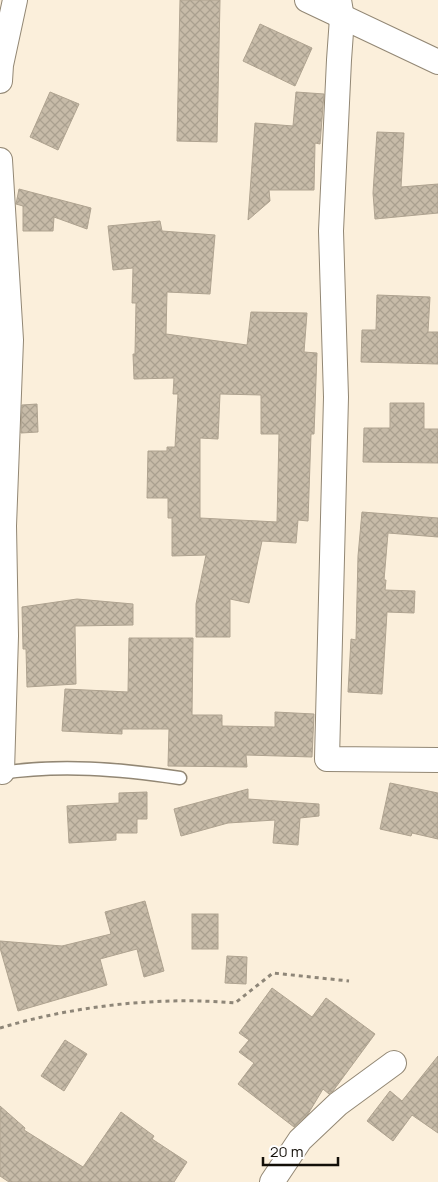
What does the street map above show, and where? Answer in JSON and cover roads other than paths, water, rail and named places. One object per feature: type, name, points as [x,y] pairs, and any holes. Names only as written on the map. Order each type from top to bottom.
[{"type":"street","points":[[0,81],[1,65],[15,0]]},
{"type":"street","points":[[306,0],[341,9],[438,62]]},
{"type":"street","points":[[341,9],[332,231],[336,397],[327,759],[438,760]]},
{"type":"street","points":[[0,160],[11,340],[4,526],[6,636],[1,773]]},
{"type":"street","points":[[272,1182],[300,1140],[338,1104],[394,1063]]},
{"type":"lane","points":[[1,773],[76,767],[180,778]]}]
